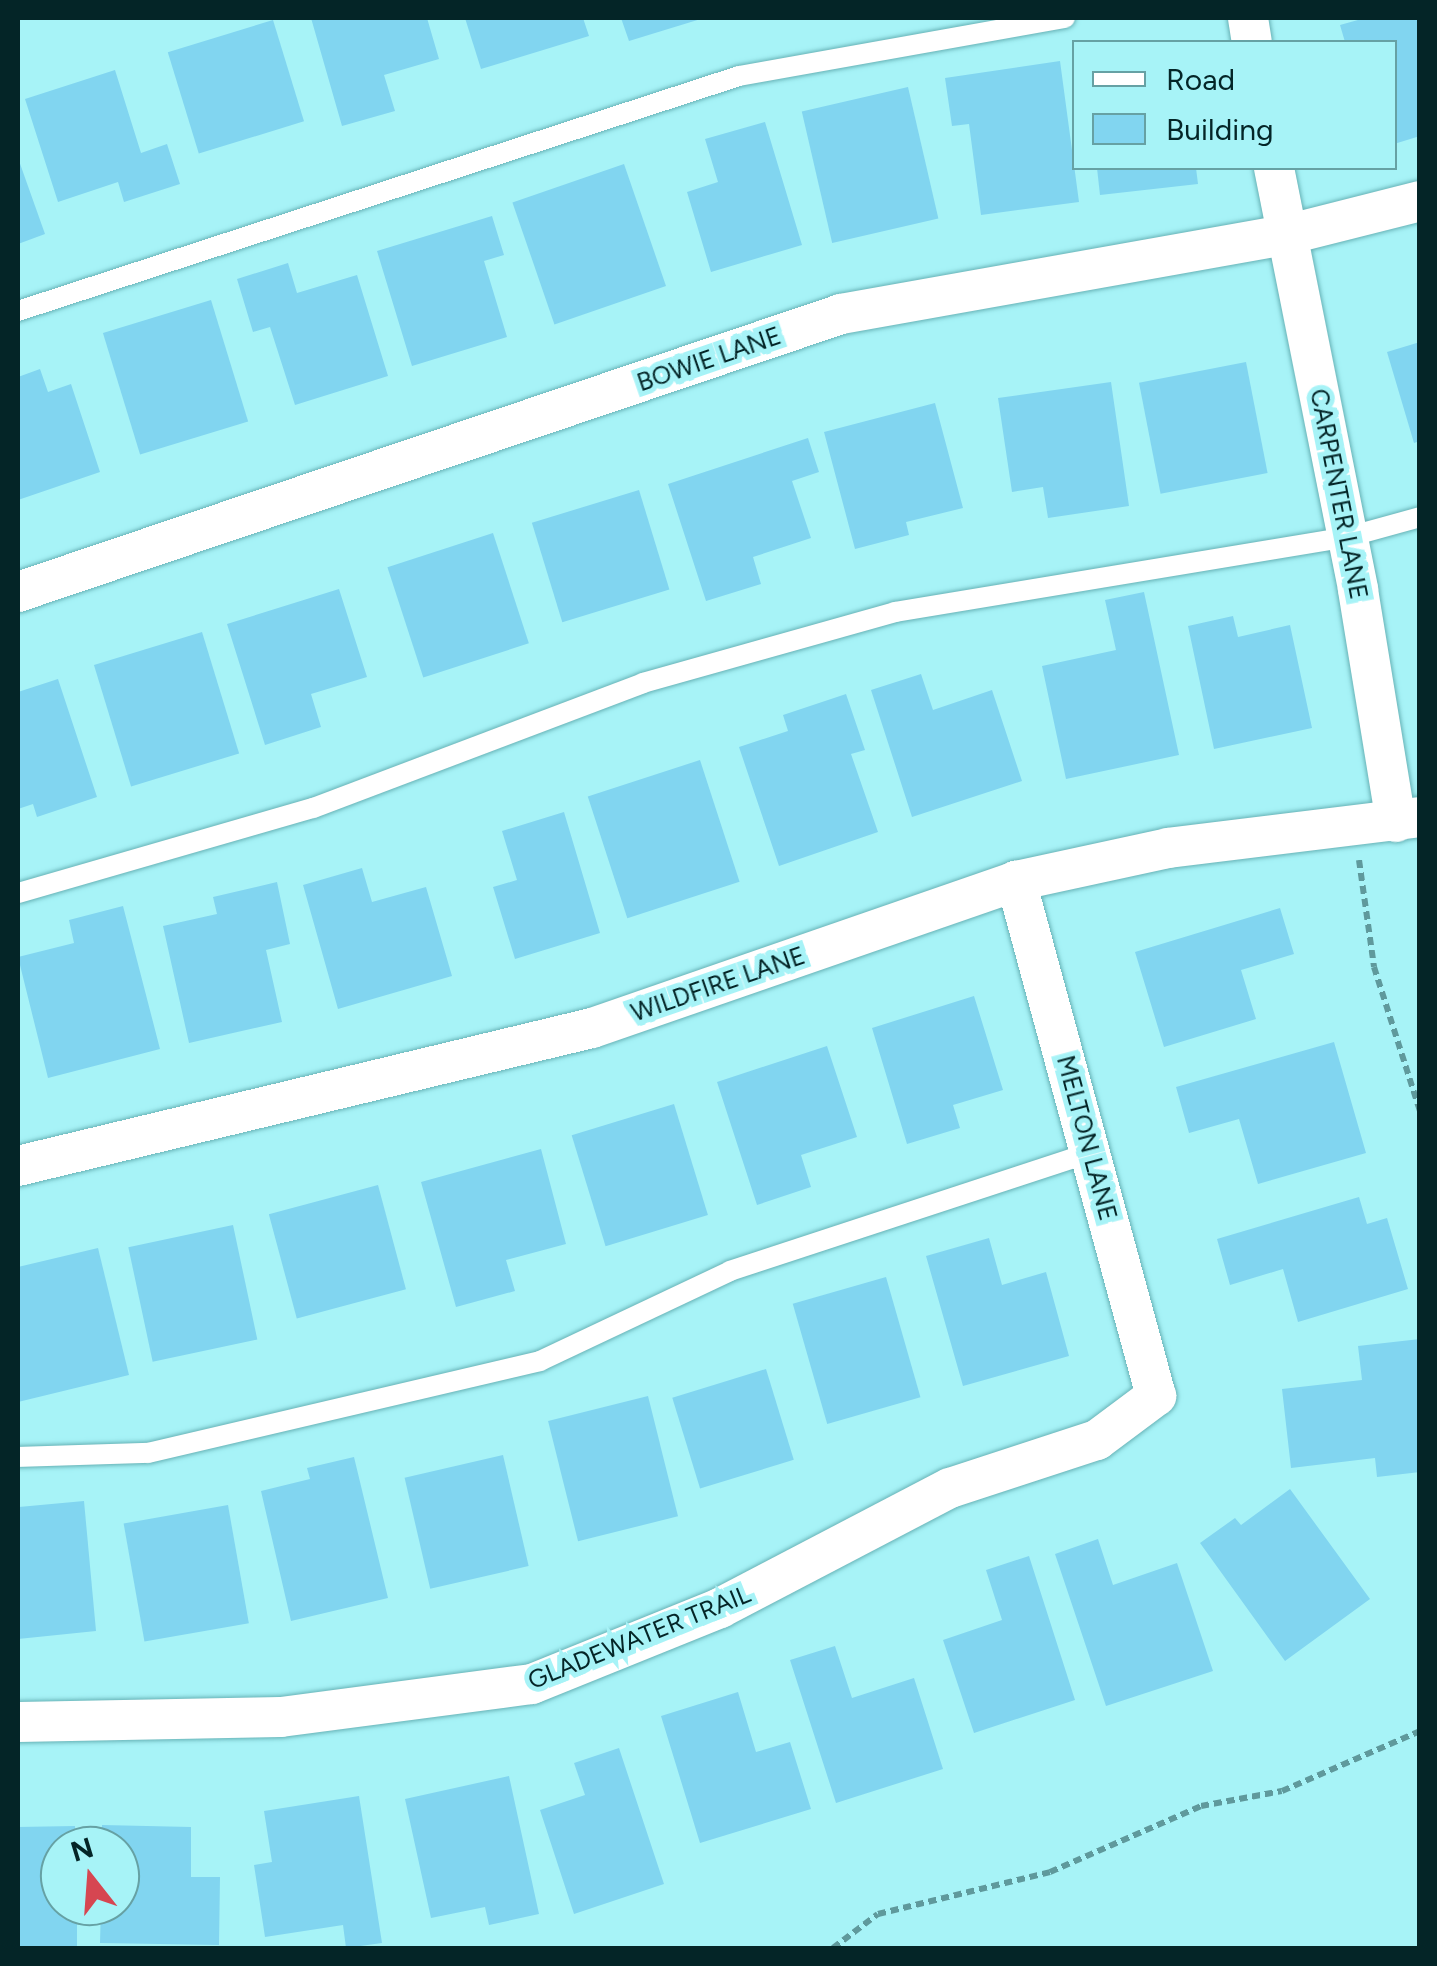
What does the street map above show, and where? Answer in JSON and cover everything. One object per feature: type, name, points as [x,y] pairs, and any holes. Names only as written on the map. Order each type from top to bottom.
[{"type":"street","name":"CARPENTER LANE","points":[[1274,170],[1408,819]]},
{"type":"street","name":"BOWIE LANE","points":[[18,592],[841,314],[1286,234],[1420,200]]},
{"type":"street","name":"WILDFIRE LANE","points":[[18,1166],[592,1028],[1016,881],[1168,848],[1408,819]]},
{"type":"street","name":"MELTON LANE","points":[[1016,881],[1156,1396]]},
{"type":"street","name":"GLADEWATER TRAIL","points":[[18,1722],[281,1718],[532,1684],[720,1608],[950,1488],[1098,1440],[1156,1396]]},
{"type":"lane","points":[[18,312],[739,76],[1065,18]]},
{"type":"lane","points":[[18,893],[313,808],[643,684],[896,612],[1348,537],[1420,517]]},
{"type":"lane","points":[[18,1457],[148,1453],[540,1361],[730,1271],[1091,1152]]},
{"type":"path","points":[[1354,824],[1374,967],[1420,1110]]},
{"type":"path","points":[[833,1948],[878,1914],[1050,1872],[1201,1806],[1282,1790],[1420,1731]]},
{"type":"building","points":[[311,18],[427,18],[439,59],[384,75],[395,111],[342,126]]},
{"type":"building","points":[[465,18],[583,18],[589,36],[481,69]]},
{"type":"building","points":[[621,18],[704,18],[629,41]]},
{"type":"building","points":[[1365,18],[1420,18],[1420,136],[1397,143],[1397,40],[1344,40],[1340,25]]},
{"type":"building","points":[[273,20],[304,121],[199,154],[168,52]]},
{"type":"building","points":[[1060,61],[1079,202],[981,215],[969,124],[952,126],[945,78]]},
{"type":"building","points":[[115,70],[141,153],[167,144],[180,184],[124,202],[118,182],[58,202],[25,99]]},
{"type":"building","points":[[908,87],[938,219],[832,243],[802,112]]},
{"type":"building","points":[[765,122],[802,245],[711,272],[687,192],[718,182],[705,139]]},
{"type":"building","points":[[18,158],[45,234],[18,244]]},
{"type":"building","points":[[624,164],[666,286],[554,324],[512,202]]},
{"type":"building","points":[[1097,170],[1196,170],[1198,184],[1100,195]]},
{"type":"building","points":[[492,216],[504,255],[484,261],[507,337],[412,366],[377,251]]},
{"type":"building","points":[[288,263],[297,293],[357,275],[388,376],[295,405],[270,327],[253,332],[237,279]]},
{"type":"building","points":[[211,300],[248,421],[140,454],[103,333]]},
{"type":"building","points":[[1420,342],[1420,441],[1414,443],[1387,352]]},
{"type":"building","points":[[1246,362],[1268,473],[1161,494],[1139,383]]},
{"type":"building","points":[[40,369],[48,392],[71,384],[100,472],[18,500],[18,377]]},
{"type":"building","points":[[1111,382],[1129,506],[1048,518],[1043,487],[1012,492],[998,398]]},
{"type":"building","points":[[935,403],[963,508],[906,522],[909,535],[855,549],[824,432]]},
{"type":"building","points":[[808,438],[819,472],[792,481],[811,538],[753,557],[761,584],[706,601],[668,484]]},
{"type":"building","points":[[639,490],[669,589],[562,622],[532,523]]},
{"type":"building","points":[[493,533],[529,643],[423,678],[387,567]]},
{"type":"building","points":[[339,589],[367,677],[311,694],[321,727],[265,745],[227,624]]},
{"type":"building","points":[[1144,592],[1179,755],[1066,779],[1042,666],[1116,650],[1105,600]]},
{"type":"building","points":[[1233,616],[1238,637],[1290,625],[1312,728],[1214,749],[1188,626]]},
{"type":"building","points":[[202,632],[239,753],[131,786],[94,665]]},
{"type":"building","points":[[921,674],[933,710],[992,690],[1022,781],[912,817],[871,690]]},
{"type":"building","points":[[58,679],[97,797],[37,817],[33,804],[18,809],[18,692]]},
{"type":"building","points":[[846,694],[865,750],[851,754],[878,832],[779,866],[739,747],[788,731],[783,715]]},
{"type":"building","points":[[700,760],[740,882],[627,918],[588,796]]},
{"type":"building","points":[[564,812],[600,933],[515,959],[493,887],[517,880],[502,831]]},
{"type":"building","points":[[362,868],[372,902],[426,887],[452,976],[338,1009],[303,885]]},
{"type":"building","points":[[277,882],[290,944],[266,950],[282,1022],[189,1043],[163,926],[217,914],[213,897]]},
{"type":"building","points":[[123,906],[160,1049],[48,1078],[18,957],[74,943],[69,920]]},
{"type":"building","points":[[1280,908],[1294,954],[1241,970],[1256,1019],[1164,1047],[1135,952]]},
{"type":"building","points":[[974,996],[1003,1090],[953,1105],[960,1128],[907,1144],[872,1028]]},
{"type":"building","points":[[1334,1042],[1366,1153],[1258,1184],[1239,1119],[1189,1133],[1176,1087]]},
{"type":"building","points":[[827,1046],[857,1137],[801,1155],[811,1187],[757,1205],[717,1082]]},
{"type":"building","points":[[674,1104],[708,1215],[606,1246],[572,1135]]},
{"type":"building","points":[[541,1149],[566,1244],[506,1260],[515,1291],[456,1307],[421,1182]]},
{"type":"building","points":[[378,1185],[406,1289],[297,1319],[269,1214]]},
{"type":"building","points":[[1359,1197],[1367,1224],[1387,1218],[1408,1289],[1298,1322],[1283,1269],[1230,1285],[1217,1239]]},
{"type":"building","points":[[233,1225],[257,1339],[153,1362],[128,1247]]},
{"type":"building","points":[[989,1238],[1002,1285],[1046,1272],[1069,1356],[963,1386],[926,1256]]},
{"type":"building","points":[[98,1248],[129,1375],[18,1402],[18,1267]]},
{"type":"building","points":[[886,1277],[920,1397],[827,1424],[793,1304]]},
{"type":"building","points":[[1420,1339],[1420,1472],[1377,1477],[1375,1458],[1291,1468],[1282,1389],[1362,1380],[1358,1346]]},
{"type":"building","points":[[766,1369],[794,1460],[700,1489],[672,1398]]},
{"type":"building","points":[[648,1396],[678,1516],[578,1541],[548,1421]]},
{"type":"building","points":[[503,1455],[529,1566],[430,1589],[405,1478]]},
{"type":"building","points":[[354,1457],[388,1598],[291,1621],[261,1491],[310,1479],[307,1468]]},
{"type":"building","points":[[1290,1489],[1370,1599],[1285,1661],[1200,1543],[1235,1518],[1241,1525]]},
{"type":"building","points":[[84,1501],[96,1631],[18,1639],[19,1507]]},
{"type":"building","points":[[228,1505],[249,1623],[144,1642],[124,1523]]},
{"type":"building","points":[[1098,1539],[1113,1585],[1177,1563],[1213,1671],[1106,1706],[1055,1554]]},
{"type":"building","points":[[1029,1556],[1075,1700],[974,1733],[943,1640],[1002,1620],[986,1570]]},
{"type":"building","points":[[835,1646],[852,1698],[914,1678],[943,1769],[836,1803],[790,1660]]},
{"type":"building","points":[[738,1692],[756,1752],[790,1742],[811,1809],[700,1843],[661,1716]]},
{"type":"building","points":[[619,1748],[664,1884],[574,1914],[540,1810],[585,1795],[574,1763]]},
{"type":"building","points":[[509,1776],[539,1914],[489,1925],[485,1907],[431,1918],[405,1799]]},
{"type":"building","points":[[359,1796],[382,1943],[346,1948],[343,1925],[265,1937],[254,1865],[272,1862],[264,1811]]},
{"type":"building","points":[[102,1825],[191,1827],[191,1877],[220,1877],[219,1945],[100,1943],[100,1926],[140,1926],[140,1826]]},
{"type":"building","points":[[18,1827],[40,1827],[40,1926],[77,1926],[77,1946],[18,1948]]}]
